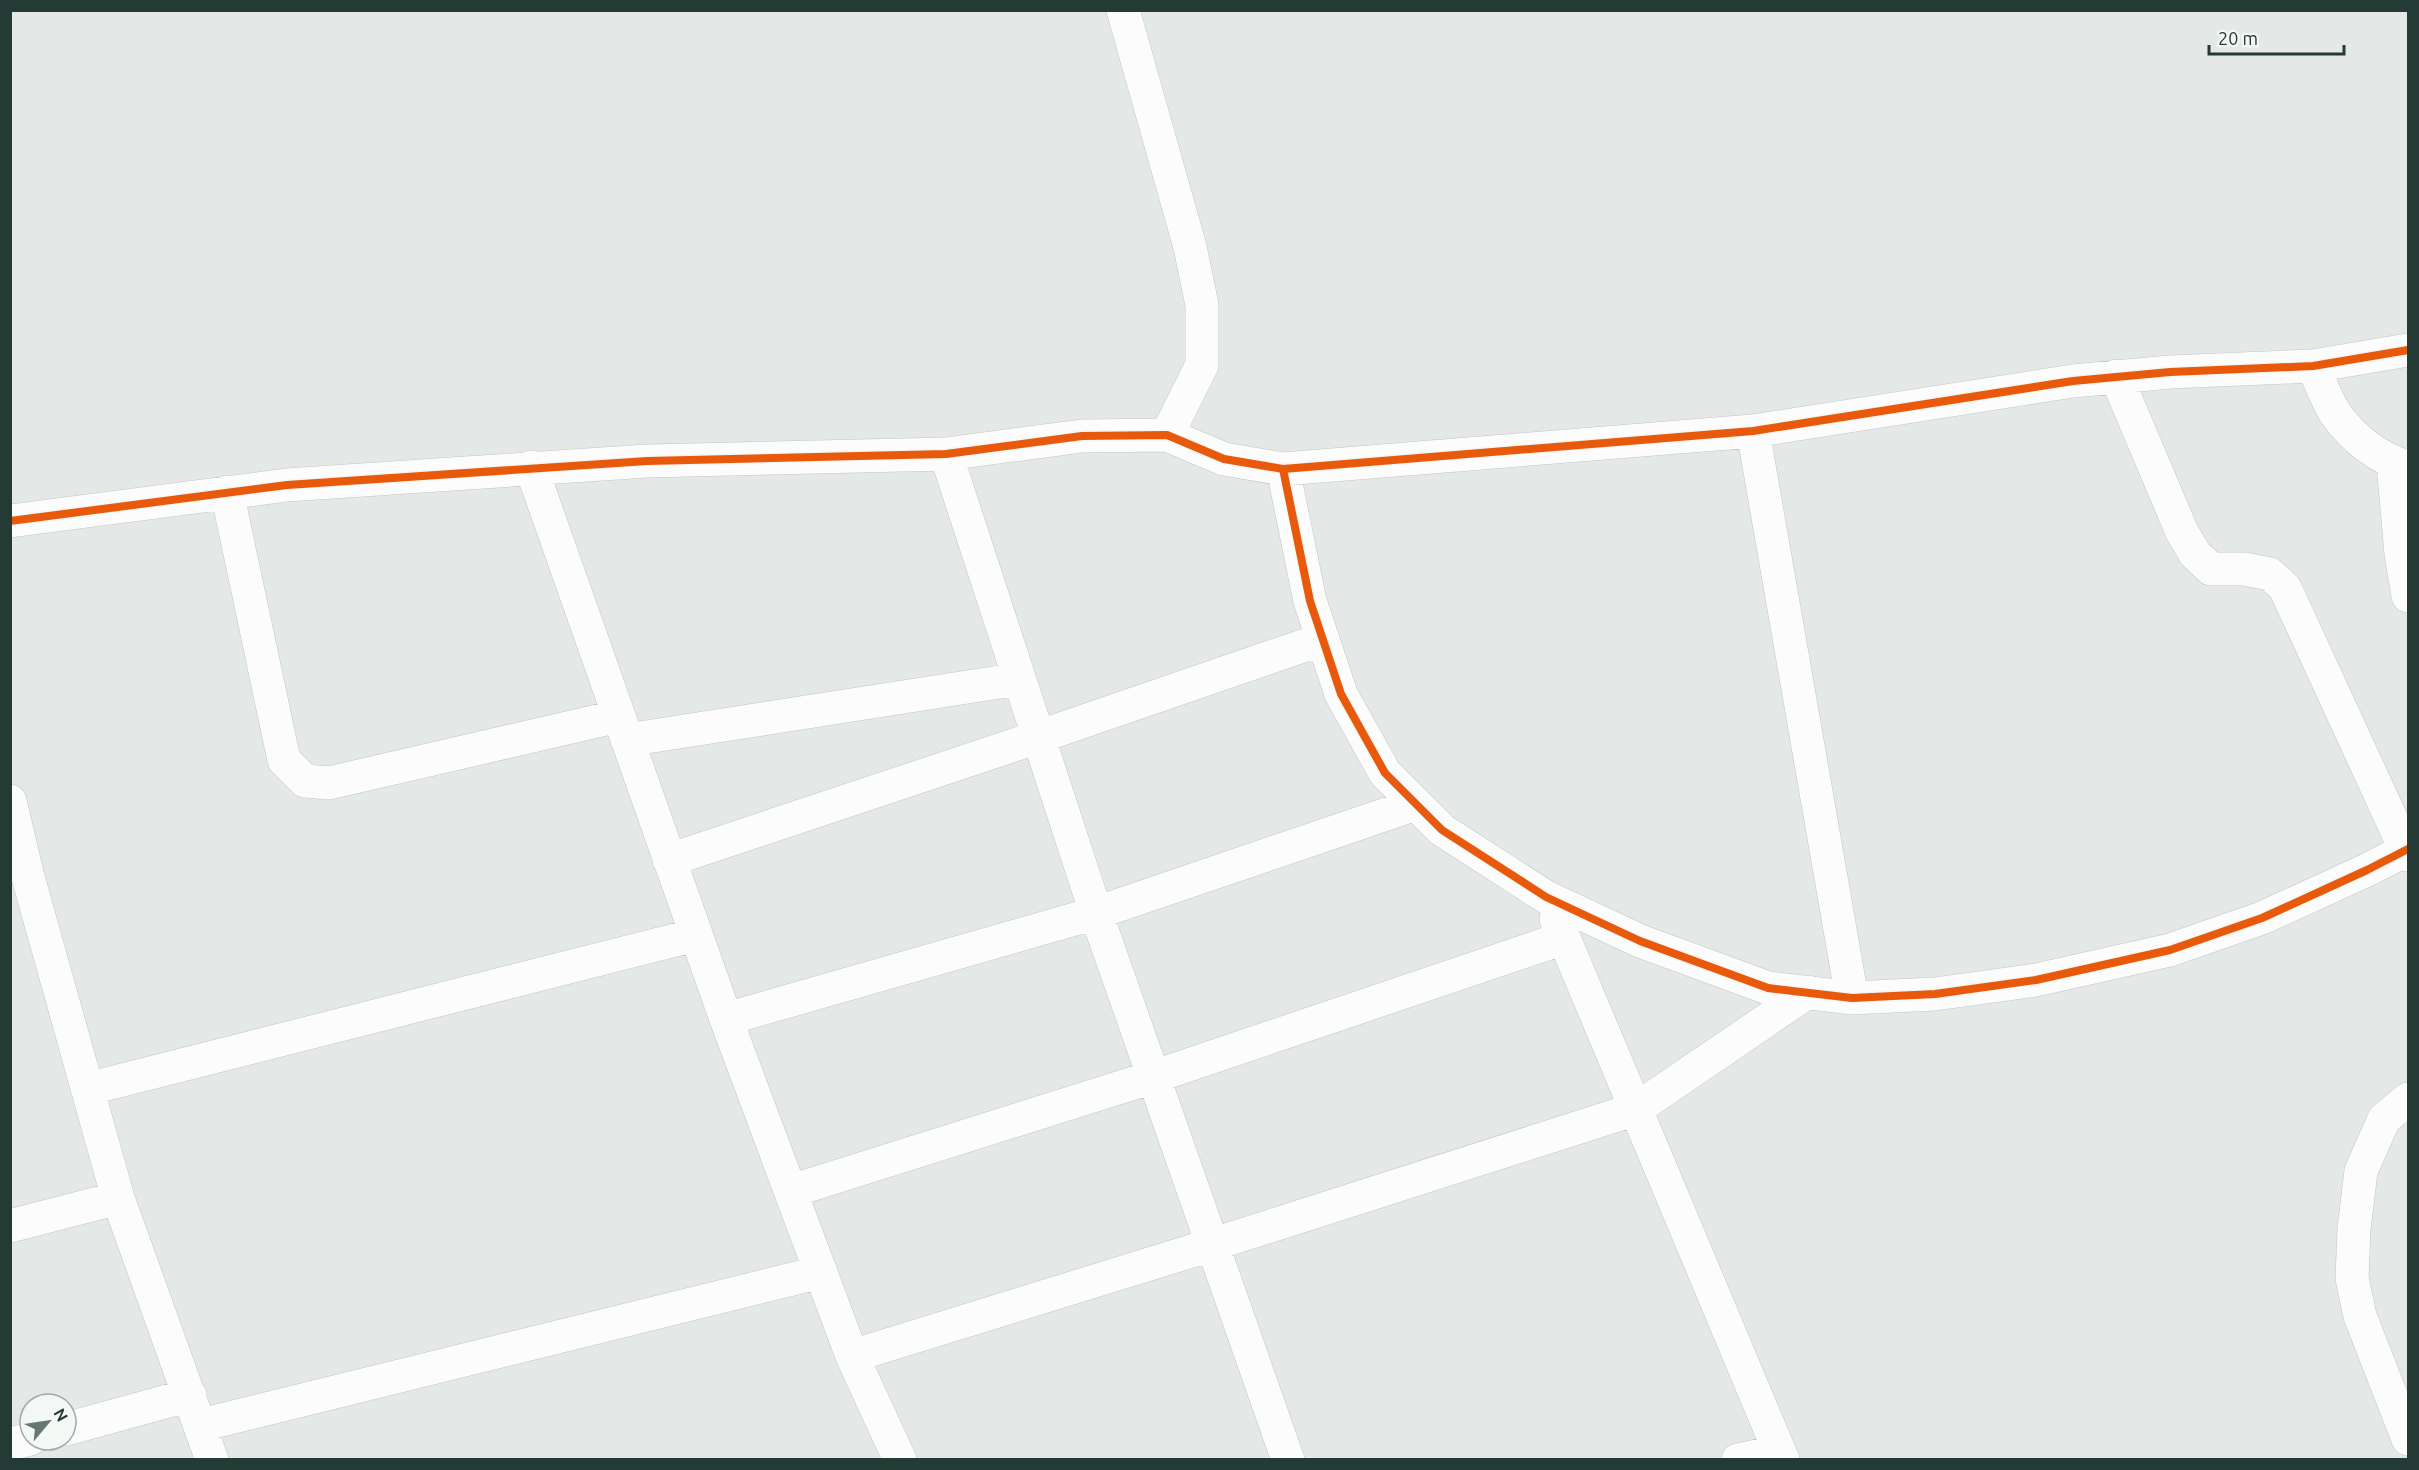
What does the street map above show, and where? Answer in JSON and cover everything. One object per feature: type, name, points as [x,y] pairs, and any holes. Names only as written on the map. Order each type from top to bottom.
[{"type":"street","points":[[1123,10],[1191,247],[1202,305],[1202,365],[1167,435]]},
{"type":"street","points":[[10,521],[287,484],[647,460],[946,453],[1082,436],[1167,435],[1224,459],[1283,469],[1753,431],[1996,392],[2116,376],[2313,366],[2409,350]]},
{"type":"street","points":[[2313,366],[2335,412],[2360,441],[2401,465],[2402,554],[2409,596]]},
{"type":"street","points":[[1283,469],[1310,601],[1341,694],[1385,773],[1442,830],[1546,897],[1640,941],[1768,988],[1852,998],[1935,994],[2036,980],[2170,950],[2262,918],[2408,851],[2285,588],[2270,574],[2244,569],[2211,569],[2195,554],[2182,532],[2116,376]]},
{"type":"street","points":[[1753,431],[1852,998]]},
{"type":"street","points":[[946,453],[1095,913],[1288,1460]]},
{"type":"street","points":[[531,467],[726,1019],[852,1356],[900,1460]]},
{"type":"street","points":[[227,492],[284,760],[305,781],[328,783],[623,728],[1019,679]]},
{"type":"street","points":[[669,860],[1323,639]]},
{"type":"street","points":[[10,801],[19,879],[87,1089],[118,1198],[196,1410],[212,1460]]},
{"type":"street","points":[[726,1019],[1095,913],[1416,804]]},
{"type":"street","points":[[1546,897],[1781,1455],[1738,1460]]},
{"type":"street","points":[[87,1089],[695,935]]},
{"type":"street","points":[[791,1191],[1153,1077],[1564,938]]},
{"type":"street","points":[[852,1356],[1211,1245],[1636,1109],[1808,992]]},
{"type":"street","points":[[2409,1099],[2384,1119],[2361,1171],[2354,1229],[2352,1278],[2360,1316],[2409,1439]]},
{"type":"street","points":[[10,1226],[118,1198]]},
{"type":"street","points":[[78,1427],[196,1410],[821,1272]]},
{"type":"cycle path","points":[[10,521],[287,485],[647,461],[946,454],[1082,436],[1167,435],[1224,459],[1283,469],[1753,431],[2073,381],[2170,372],[2313,366],[2408,350]]},
{"type":"cycle path","points":[[1283,469],[1310,601],[1341,694],[1385,773],[1442,830],[1546,897],[1640,941],[1768,988],[1852,998],[1935,994],[2036,980],[2170,950],[2262,918],[2408,849]]}]
